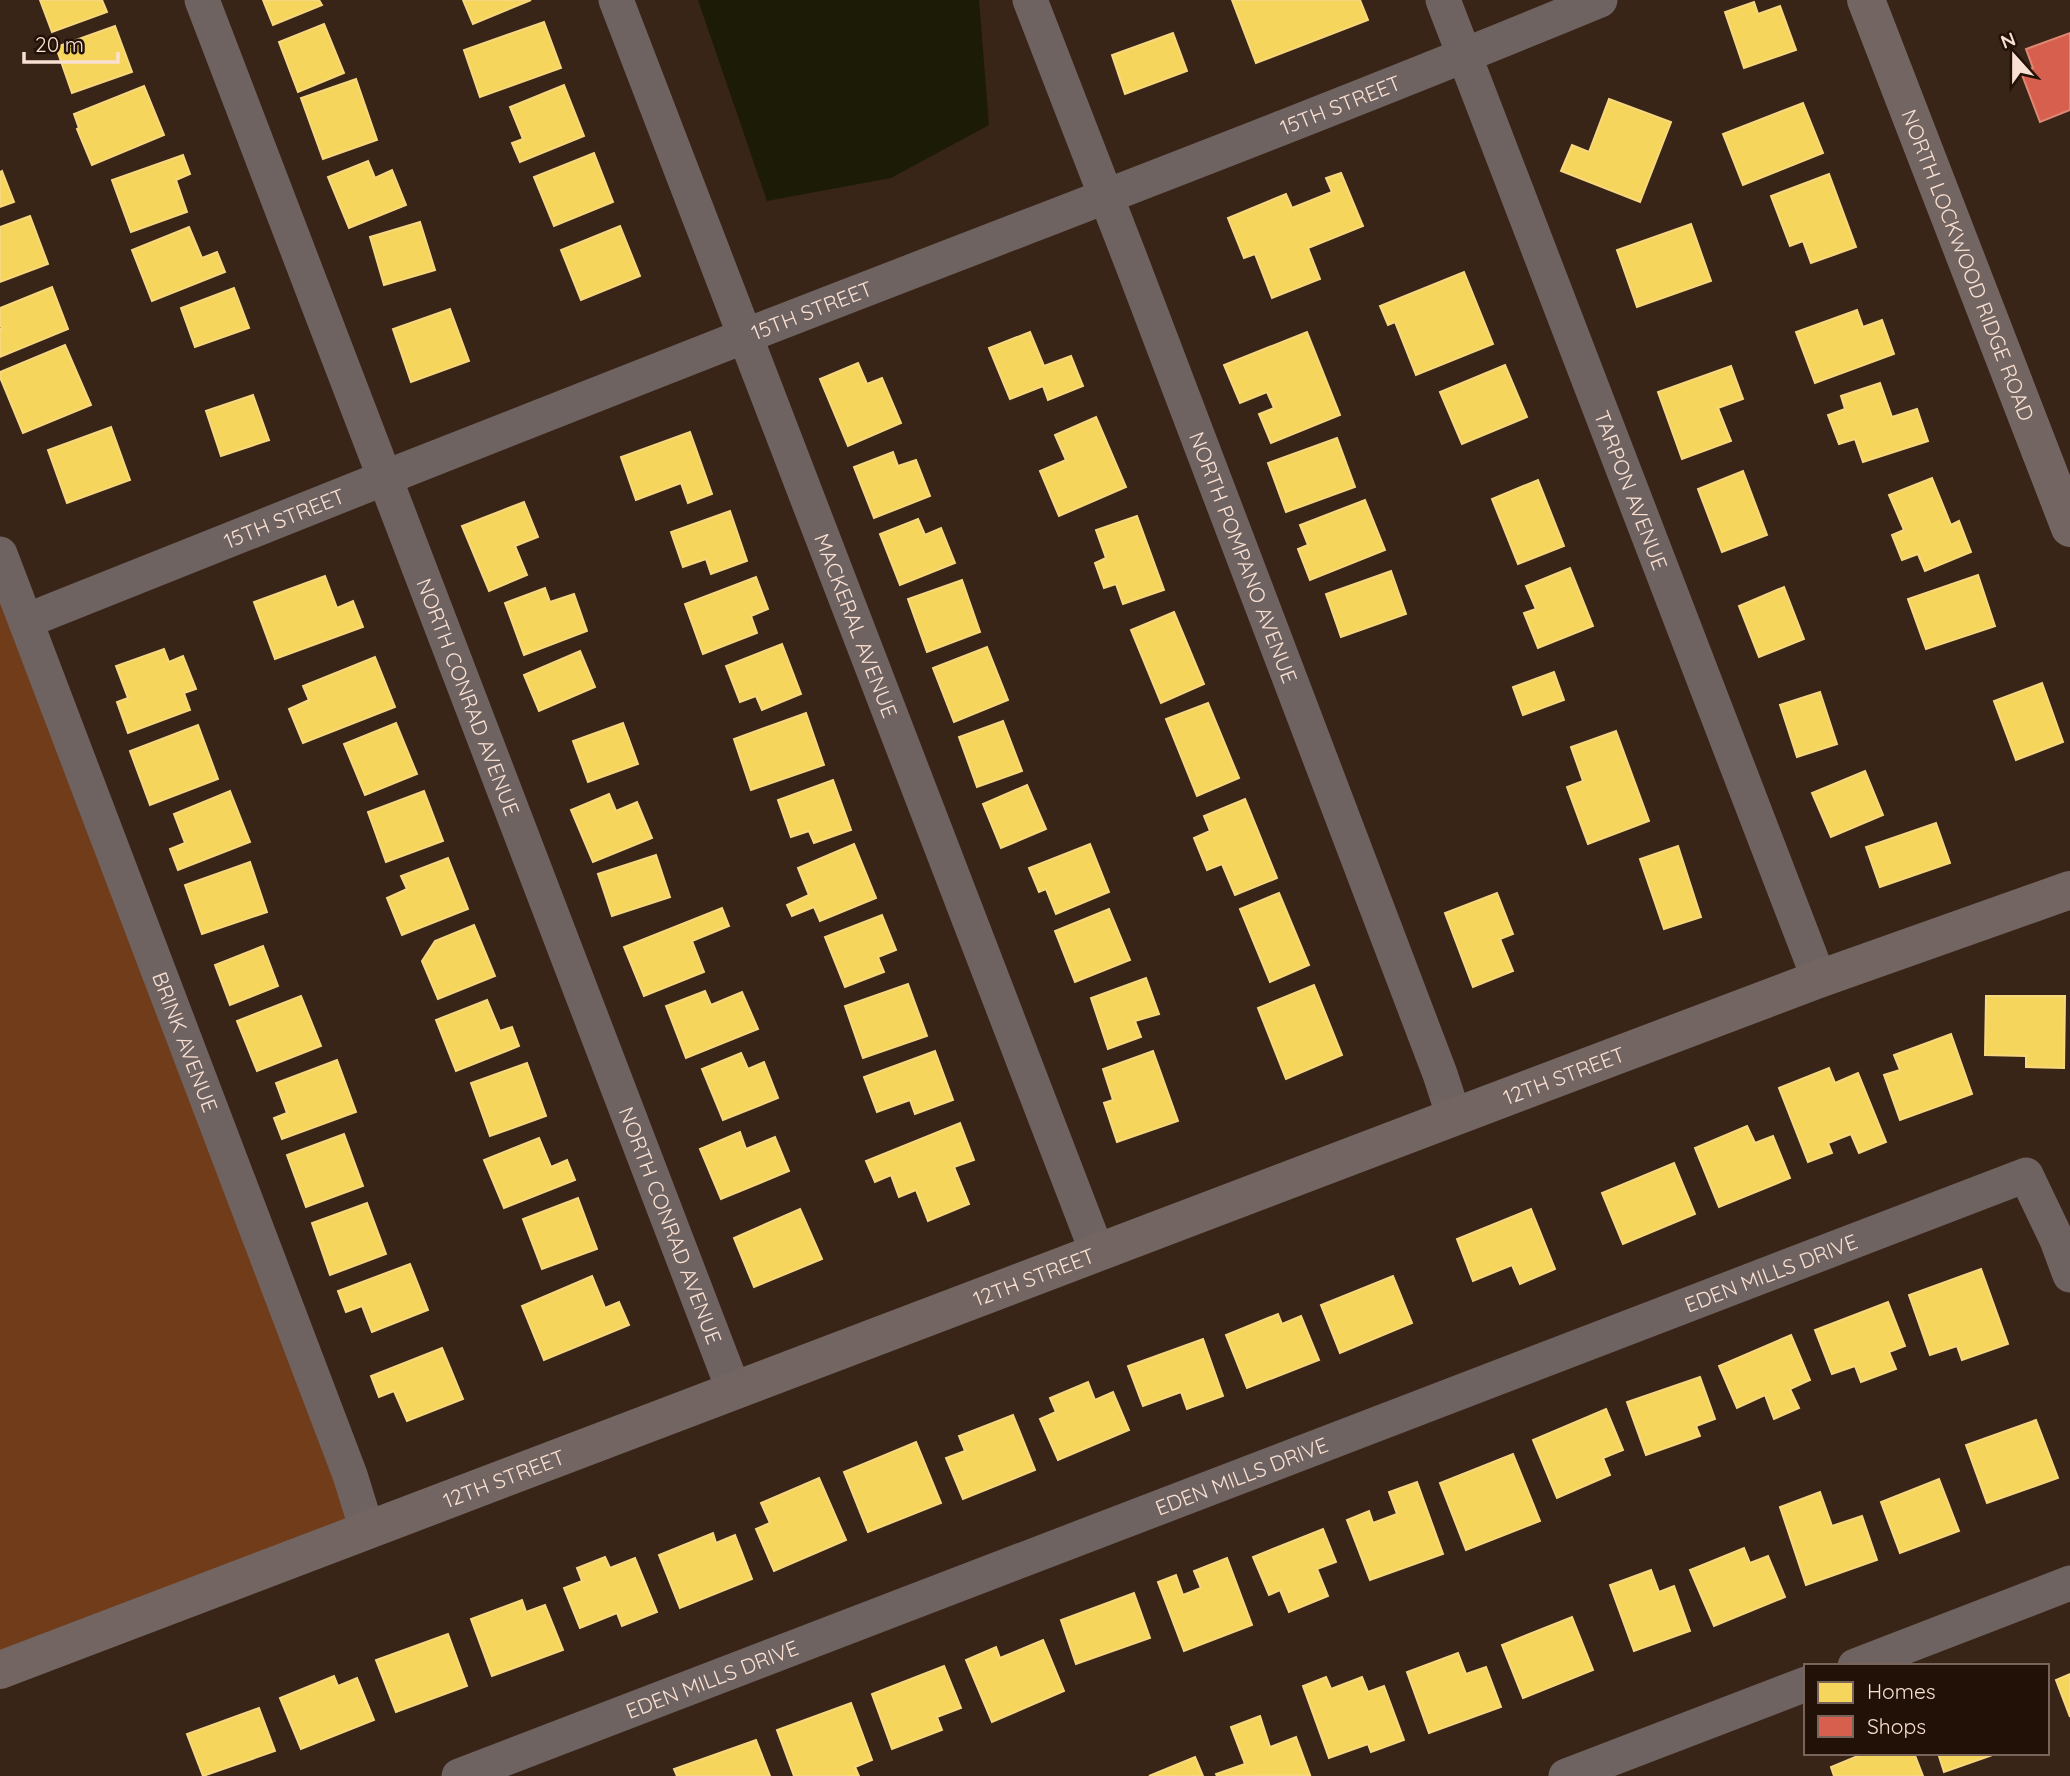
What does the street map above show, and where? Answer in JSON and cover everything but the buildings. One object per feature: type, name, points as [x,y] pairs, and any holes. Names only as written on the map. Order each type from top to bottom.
[{"type":"street","name":"NORTH CONRAD AVENUE","points":[[202,0],[734,1391]]},
{"type":"street","name":"MACKERAL AVENUE","points":[[616,0],[1097,1251]]},
{"type":"street","name":"NORTH POMPANO AVENUE","points":[[1030,0],[1435,1061],[1454,1117]]},
{"type":"street","name":"TARPON AVENUE","points":[[1443,0],[1819,979]]},
{"type":"street","name":"15TH STREET","points":[[26,621],[744,336],[1465,56],[1600,0]]},
{"type":"street","name":"NORTH LOCKWOOD RIDGE ROAD","points":[[1867,0],[2070,528]]},
{"type":"street","name":"BRINK AVENUE","points":[[0,554],[350,1475],[367,1530]]},
{"type":"street","name":"12TH STREET","points":[[0,1670],[1097,1251],[1819,979],[2070,890]]},
{"type":"street","name":"EDEN MILLS DRIVE","points":[[459,1776],[513,1766],[2026,1175],[2057,1240],[2070,1275]]},
{"type":"street","points":[[1860,1664],[2070,1583]]},
{"type":"street","points":[[1566,1776],[1804,1685]]},
{"type":"shaded area","points":[[698,0],[979,0],[989,125],[891,178],[767,201]]},
{"type":"shaded area","points":[[0,600],[335,1481],[347,1519],[0,1651]]}]
